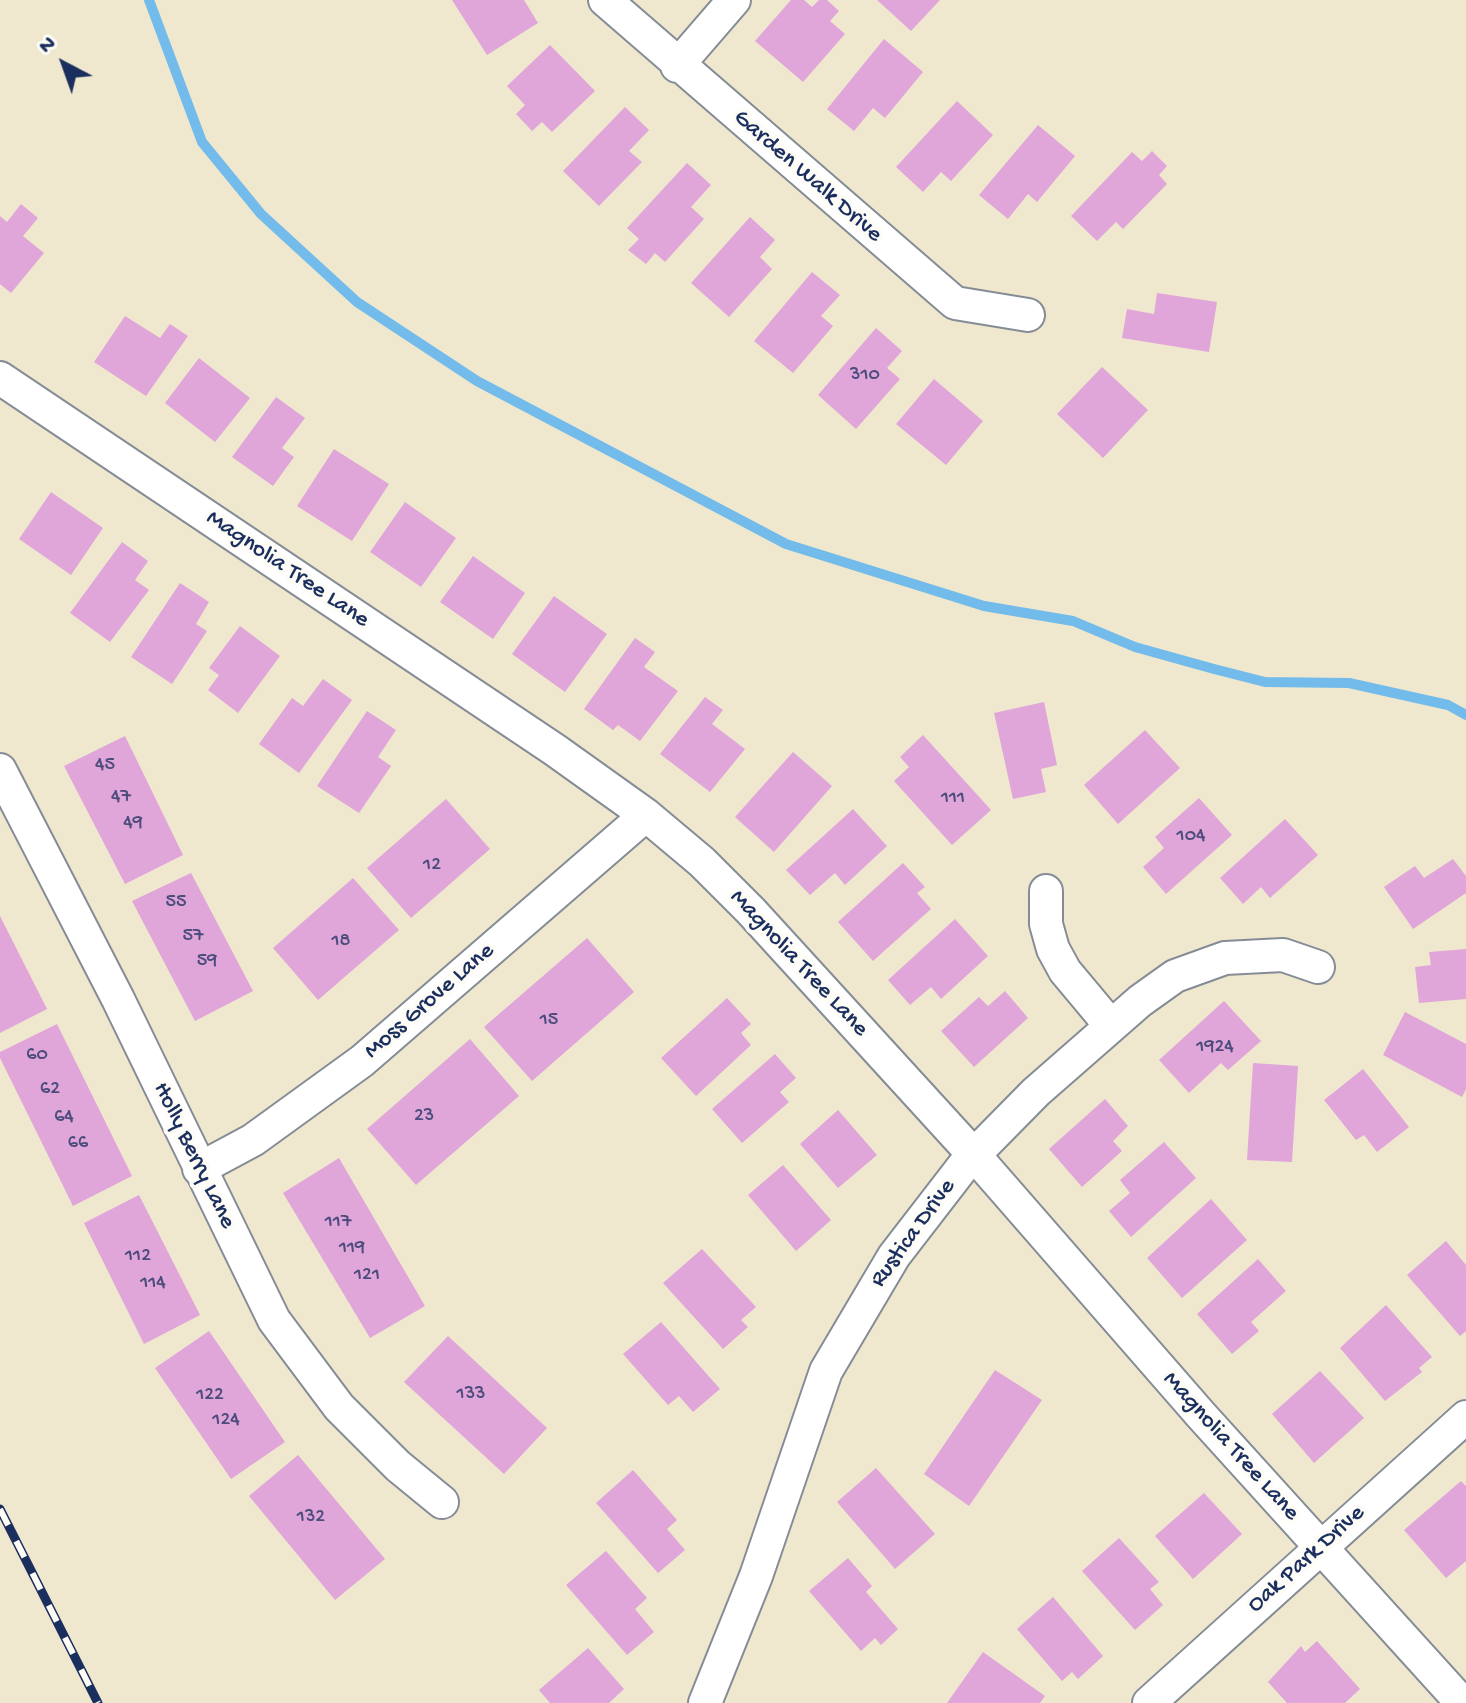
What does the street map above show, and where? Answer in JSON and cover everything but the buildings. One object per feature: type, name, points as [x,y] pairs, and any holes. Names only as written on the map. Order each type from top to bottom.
[{"type":"street","name":"Garden Walk Drive","points":[[605,0],[677,66],[955,303],[1028,315]]},
{"type":"street","points":[[677,66],[734,0]]},
{"type":"street","name":"Magnolia Tree Lane","points":[[0,378],[646,815],[751,911],[1462,1703]]},
{"type":"street","name":"Holly Berry Lane","points":[[0,770],[118,999],[274,1320],[339,1407],[398,1466],[442,1502]]},
{"type":"street","name":"Moss Grove Lane","points":[[199,1169],[253,1140],[362,1061],[646,815]]},
{"type":"street","points":[[1046,891],[1046,924],[1053,949],[1065,971],[1111,1026]]},
{"type":"street","name":"Rustica Drive","points":[[705,1703],[756,1576],[826,1371],[894,1256],[973,1155],[1016,1111],[1111,1026],[1175,976],[1225,958],[1283,955],[1318,967]]},
{"type":"street","name":"Oak Park Drive","points":[[1149,1703],[1466,1417]]},
{"type":"waterway","points":[[149,0],[202,142],[261,214],[357,302],[477,381],[786,544],[984,606],[1073,621],[1135,647],[1265,682],[1349,683],[1448,705],[1466,715]]},
{"type":"railway","points":[[0,1509],[98,1703]]}]
